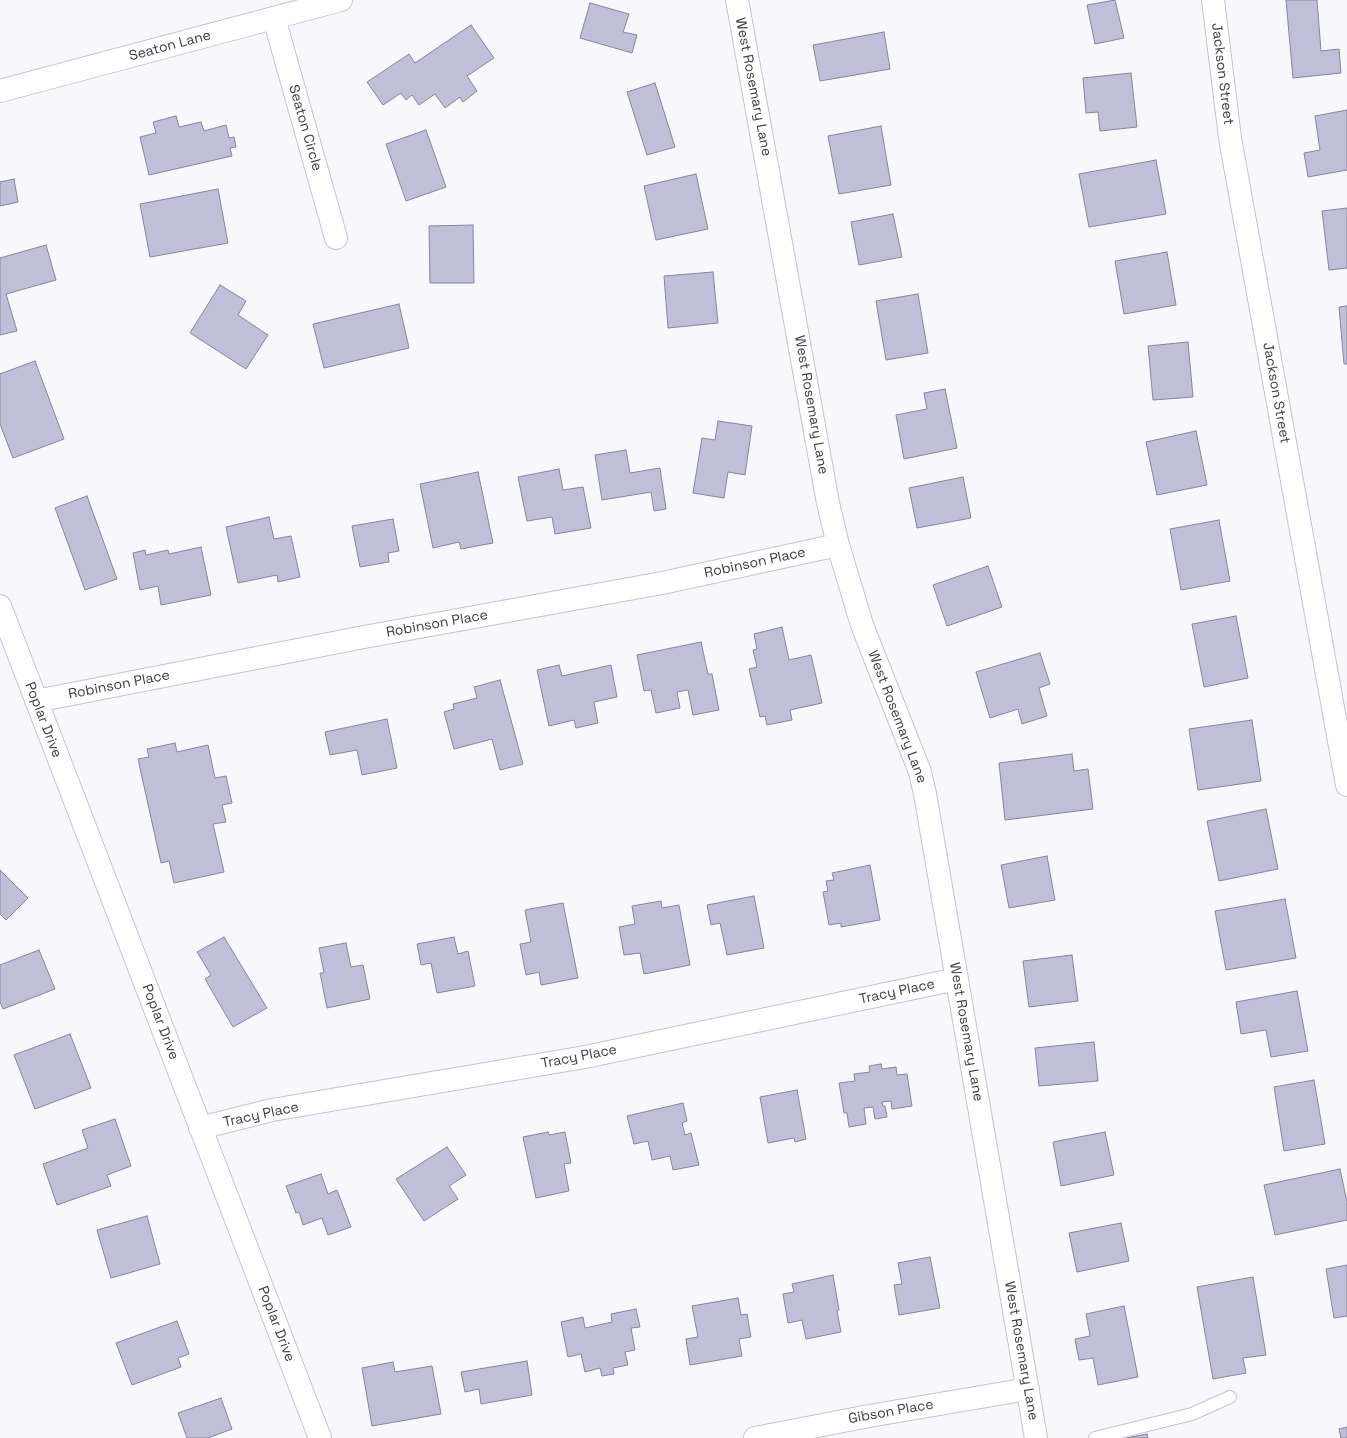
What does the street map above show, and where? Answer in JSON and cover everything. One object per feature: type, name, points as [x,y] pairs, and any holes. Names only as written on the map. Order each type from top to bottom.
[{"type":"street","name":"Seaton Lane","points":[[0,91],[341,0]]},
{"type":"street","name":"West Rosemary Lane","points":[[736,0],[828,502],[838,545],[862,625],[920,772],[1036,1438]]},
{"type":"street","name":"Jackson Street","points":[[1212,0],[1230,138],[1347,785]]},
{"type":"street","name":"Seaton Circle","points":[[274,18],[336,238]]},
{"type":"street","name":"Robinson Place","points":[[36,701],[364,637],[662,583],[838,545]]},
{"type":"street","name":"Poplar Drive","points":[[0,606],[320,1438]]},
{"type":"street","name":"Tracy Place","points":[[200,1128],[272,1110],[585,1057],[957,979]]},
{"type":"street","name":"Gibson Place","points":[[755,1438],[869,1416],[1028,1389]]},
{"type":"lane","points":[[1095,1438],[1192,1414],[1230,1397]]},
{"type":"building","points":[[1115,0],[1124,38],[1095,44],[1087,5]]},
{"type":"building","points":[[1286,0],[1317,0],[1321,51],[1339,49],[1341,73],[1293,78]]},
{"type":"building","points":[[590,3],[629,14],[623,32],[637,35],[632,53],[580,38]]},
{"type":"building","points":[[471,25],[494,58],[467,76],[477,91],[463,102],[460,97],[445,108],[435,94],[419,105],[412,95],[406,100],[401,93],[383,105],[367,82],[409,54],[415,63]]},
{"type":"building","points":[[884,32],[890,69],[820,81],[813,45]]},
{"type":"building","points":[[1131,73],[1137,127],[1100,131],[1098,112],[1086,113],[1083,78]]},
{"type":"building","points":[[655,83],[675,147],[647,155],[627,92]]},
{"type":"building","points":[[1347,110],[1347,170],[1308,177],[1304,153],[1320,150],[1315,116]]},
{"type":"building","points":[[176,116],[179,127],[201,122],[204,131],[226,125],[229,138],[234,137],[236,147],[230,148],[232,156],[149,175],[140,137],[156,133],[153,122]]},
{"type":"building","points":[[881,126],[891,185],[839,194],[828,136]]},
{"type":"building","points":[[426,130],[446,187],[406,201],[386,144]]},
{"type":"building","points":[[1156,160],[1166,214],[1089,227],[1079,174]]},
{"type":"building","points":[[696,174],[708,229],[656,240],[644,186]]},
{"type":"building","points":[[14,179],[18,202],[0,206],[0,182]]},
{"type":"building","points":[[218,189],[228,243],[150,257],[140,204]]},
{"type":"building","points":[[1347,208],[1347,268],[1329,270],[1322,211]]},
{"type":"building","points":[[893,214],[902,257],[859,265],[851,222]]},
{"type":"building","points":[[473,225],[474,283],[430,283],[429,226]]},
{"type":"building","points":[[46,245],[56,280],[6,294],[17,331],[0,335],[0,258]]},
{"type":"building","points":[[1167,252],[1176,305],[1124,314],[1115,261]]},
{"type":"building","points":[[713,272],[718,323],[668,328],[664,276]]},
{"type":"building","points":[[220,285],[246,301],[238,315],[268,335],[246,369],[190,333]]},
{"type":"building","points":[[918,294],[928,353],[886,360],[876,301]]},
{"type":"building","points":[[399,304],[409,348],[324,368],[313,324]]},
{"type":"building","points":[[1347,306],[1347,364],[1344,364],[1339,307]]},
{"type":"building","points":[[1188,342],[1193,397],[1153,400],[1148,346]]},
{"type":"building","points":[[35,361],[64,439],[13,458],[0,424],[0,374]]},
{"type":"building","points":[[945,389],[957,448],[904,459],[896,415],[927,409],[924,393]]},
{"type":"building","points":[[718,421],[752,426],[745,475],[728,472],[724,498],[693,493],[702,438],[715,440]]},
{"type":"building","points":[[1196,431],[1207,485],[1157,495],[1146,442]]},
{"type":"building","points":[[626,450],[630,473],[660,468],[666,509],[654,511],[651,492],[602,500],[595,455]]},
{"type":"building","points":[[559,469],[563,490],[583,487],[591,528],[555,534],[552,517],[527,521],[518,477]]},
{"type":"building","points":[[478,472],[493,543],[461,549],[459,542],[433,548],[420,484]]},
{"type":"building","points":[[963,477],[971,518],[917,528],[909,488]]},
{"type":"building","points":[[87,496],[117,579],[85,590],[55,508]]},
{"type":"building","points":[[269,517],[274,539],[291,536],[300,577],[278,582],[277,575],[238,583],[226,527]]},
{"type":"building","points":[[393,519],[399,551],[388,553],[389,562],[360,567],[352,526]]},
{"type":"building","points":[[1219,520],[1230,581],[1181,590],[1170,529]]},
{"type":"building","points":[[201,547],[211,595],[161,605],[158,586],[140,590],[133,553],[145,550],[146,555],[168,550],[169,554]]},
{"type":"building","points":[[988,566],[1002,607],[947,626],[933,585]]},
{"type":"building","points":[[1236,616],[1248,678],[1204,687],[1192,624]]},
{"type":"building","points":[[782,627],[789,660],[811,655],[822,703],[790,710],[792,720],[767,725],[765,716],[760,717],[749,669],[757,667],[753,650],[757,649],[754,634]]},
{"type":"building","points":[[701,642],[708,674],[712,674],[719,710],[693,715],[688,690],[677,692],[680,708],[656,713],[651,690],[644,691],[637,655]]},
{"type":"building","points":[[1040,653],[1050,684],[1039,688],[1047,716],[1022,724],[1018,709],[990,718],[976,672]]},
{"type":"building","points":[[559,665],[562,676],[611,665],[617,697],[594,702],[598,723],[576,728],[574,720],[549,726],[537,670]]},
{"type":"building","points":[[500,680],[523,764],[500,770],[492,739],[454,749],[444,712],[454,709],[453,704],[477,698],[474,687]]},
{"type":"building","points":[[387,719],[397,768],[362,775],[357,750],[330,755],[325,732]]},
{"type":"building","points":[[1252,720],[1261,781],[1198,790],[1189,729]]},
{"type":"building","points":[[175,743],[177,752],[208,745],[215,778],[226,776],[232,803],[222,805],[226,822],[213,824],[224,872],[174,883],[169,861],[161,863],[138,759],[149,757],[147,749]]},
{"type":"building","points":[[1072,754],[1074,771],[1088,769],[1093,809],[1005,820],[999,763]]},
{"type":"building","points":[[1266,809],[1278,869],[1219,881],[1207,821]]},
{"type":"building","points":[[1047,856],[1055,900],[1009,908],[1001,865]]},
{"type":"building","points":[[870,865],[880,920],[841,927],[841,923],[829,925],[823,892],[828,891],[826,881],[834,880],[832,873]]},
{"type":"building","points":[[0,870],[28,898],[6,920],[0,914]]},
{"type":"building","points":[[754,896],[764,948],[727,955],[720,923],[711,925],[707,905]]},
{"type":"building","points":[[1285,899],[1296,958],[1226,970],[1215,911]]},
{"type":"building","points":[[661,901],[662,908],[679,905],[690,965],[644,974],[640,953],[624,955],[619,927],[635,924],[632,906]]},
{"type":"building","points":[[563,903],[578,978],[541,985],[539,972],[526,975],[520,944],[531,942],[525,910]]},
{"type":"building","points":[[224,937],[267,1008],[233,1027],[205,979],[211,975],[197,952]]},
{"type":"building","points":[[454,937],[458,954],[468,951],[475,986],[437,993],[431,963],[421,965],[417,944]]},
{"type":"building","points":[[346,943],[351,967],[363,965],[370,999],[327,1008],[320,973],[324,973],[319,948]]},
{"type":"building","points":[[39,950],[55,989],[3,1009],[0,1002],[0,965]]},
{"type":"building","points":[[1072,955],[1078,1001],[1029,1007],[1023,961]]},
{"type":"building","points":[[1297,991],[1308,1051],[1271,1057],[1266,1030],[1241,1034],[1236,1002]]},
{"type":"building","points":[[70,1034],[91,1088],[35,1109],[14,1055]]},
{"type":"building","points":[[1094,1042],[1098,1081],[1039,1086],[1035,1048]]},
{"type":"building","points":[[881,1064],[882,1069],[896,1067],[897,1075],[907,1074],[912,1106],[892,1109],[891,1101],[882,1102],[883,1106],[885,1106],[887,1117],[875,1119],[873,1107],[864,1108],[866,1124],[849,1127],[847,1113],[844,1113],[839,1083],[855,1081],[854,1074],[870,1072],[869,1066]]},
{"type":"building","points":[[1314,1080],[1325,1144],[1284,1151],[1274,1087]]},
{"type":"building","points":[[797,1090],[806,1139],[795,1142],[794,1138],[768,1143],[760,1097]]},
{"type":"building","points":[[683,1103],[687,1121],[682,1123],[685,1135],[691,1133],[699,1165],[673,1170],[670,1156],[652,1160],[648,1141],[634,1144],[627,1116]]},
{"type":"building","points":[[115,1119],[131,1166],[107,1175],[111,1186],[57,1205],[43,1164],[88,1148],[82,1130]]},
{"type":"building","points":[[548,1132],[549,1135],[565,1132],[571,1163],[564,1164],[569,1191],[536,1198],[523,1137]]},
{"type":"building","points":[[1105,1132],[1114,1175],[1061,1186],[1053,1142]]},
{"type":"building","points":[[447,1147],[466,1175],[449,1186],[458,1199],[424,1221],[396,1179]]},
{"type":"building","points":[[1340,1169],[1347,1202],[1347,1220],[1275,1235],[1264,1185]]},
{"type":"building","points":[[321,1174],[328,1194],[337,1190],[351,1227],[328,1235],[322,1218],[303,1225],[299,1212],[296,1213],[286,1186]]},
{"type":"building","points":[[147,1216],[160,1264],[111,1278],[97,1230]]},
{"type":"building","points":[[1121,1223],[1129,1261],[1077,1272],[1069,1233]]},
{"type":"building","points":[[930,1257],[940,1308],[899,1315],[894,1285],[902,1284],[898,1263]]},
{"type":"building","points":[[1347,1265],[1347,1316],[1334,1318],[1326,1269]]},
{"type":"building","points":[[833,1275],[841,1332],[806,1339],[802,1320],[788,1323],[783,1294],[794,1292],[792,1284]]},
{"type":"building","points":[[1253,1277],[1266,1355],[1243,1358],[1246,1373],[1213,1379],[1197,1287]]},
{"type":"building","points":[[738,1298],[741,1315],[747,1314],[751,1337],[739,1339],[742,1356],[690,1365],[686,1339],[698,1337],[692,1306]]},
{"type":"building","points":[[1124,1306],[1138,1377],[1098,1385],[1093,1358],[1079,1360],[1075,1339],[1090,1336],[1086,1314]]},
{"type":"building","points":[[636,1309],[640,1327],[631,1328],[635,1350],[625,1352],[628,1365],[613,1368],[614,1374],[602,1376],[600,1368],[585,1372],[581,1354],[568,1357],[561,1322],[583,1317],[585,1328],[612,1322],[611,1314]]},
{"type":"building","points":[[177,1321],[189,1354],[178,1358],[181,1367],[132,1385],[116,1343]]},
{"type":"building","points":[[527,1361],[532,1395],[481,1404],[479,1389],[465,1392],[461,1372]]},
{"type":"building","points":[[393,1362],[395,1372],[432,1366],[441,1414],[372,1426],[362,1368]]},
{"type":"building","points":[[221,1398],[232,1429],[208,1438],[187,1438],[178,1413]]},
{"type":"building","points":[[1347,1427],[1347,1438],[1341,1438],[1339,1429]]},
{"type":"building","points":[[1147,1434],[1148,1438],[1126,1438]]}]
